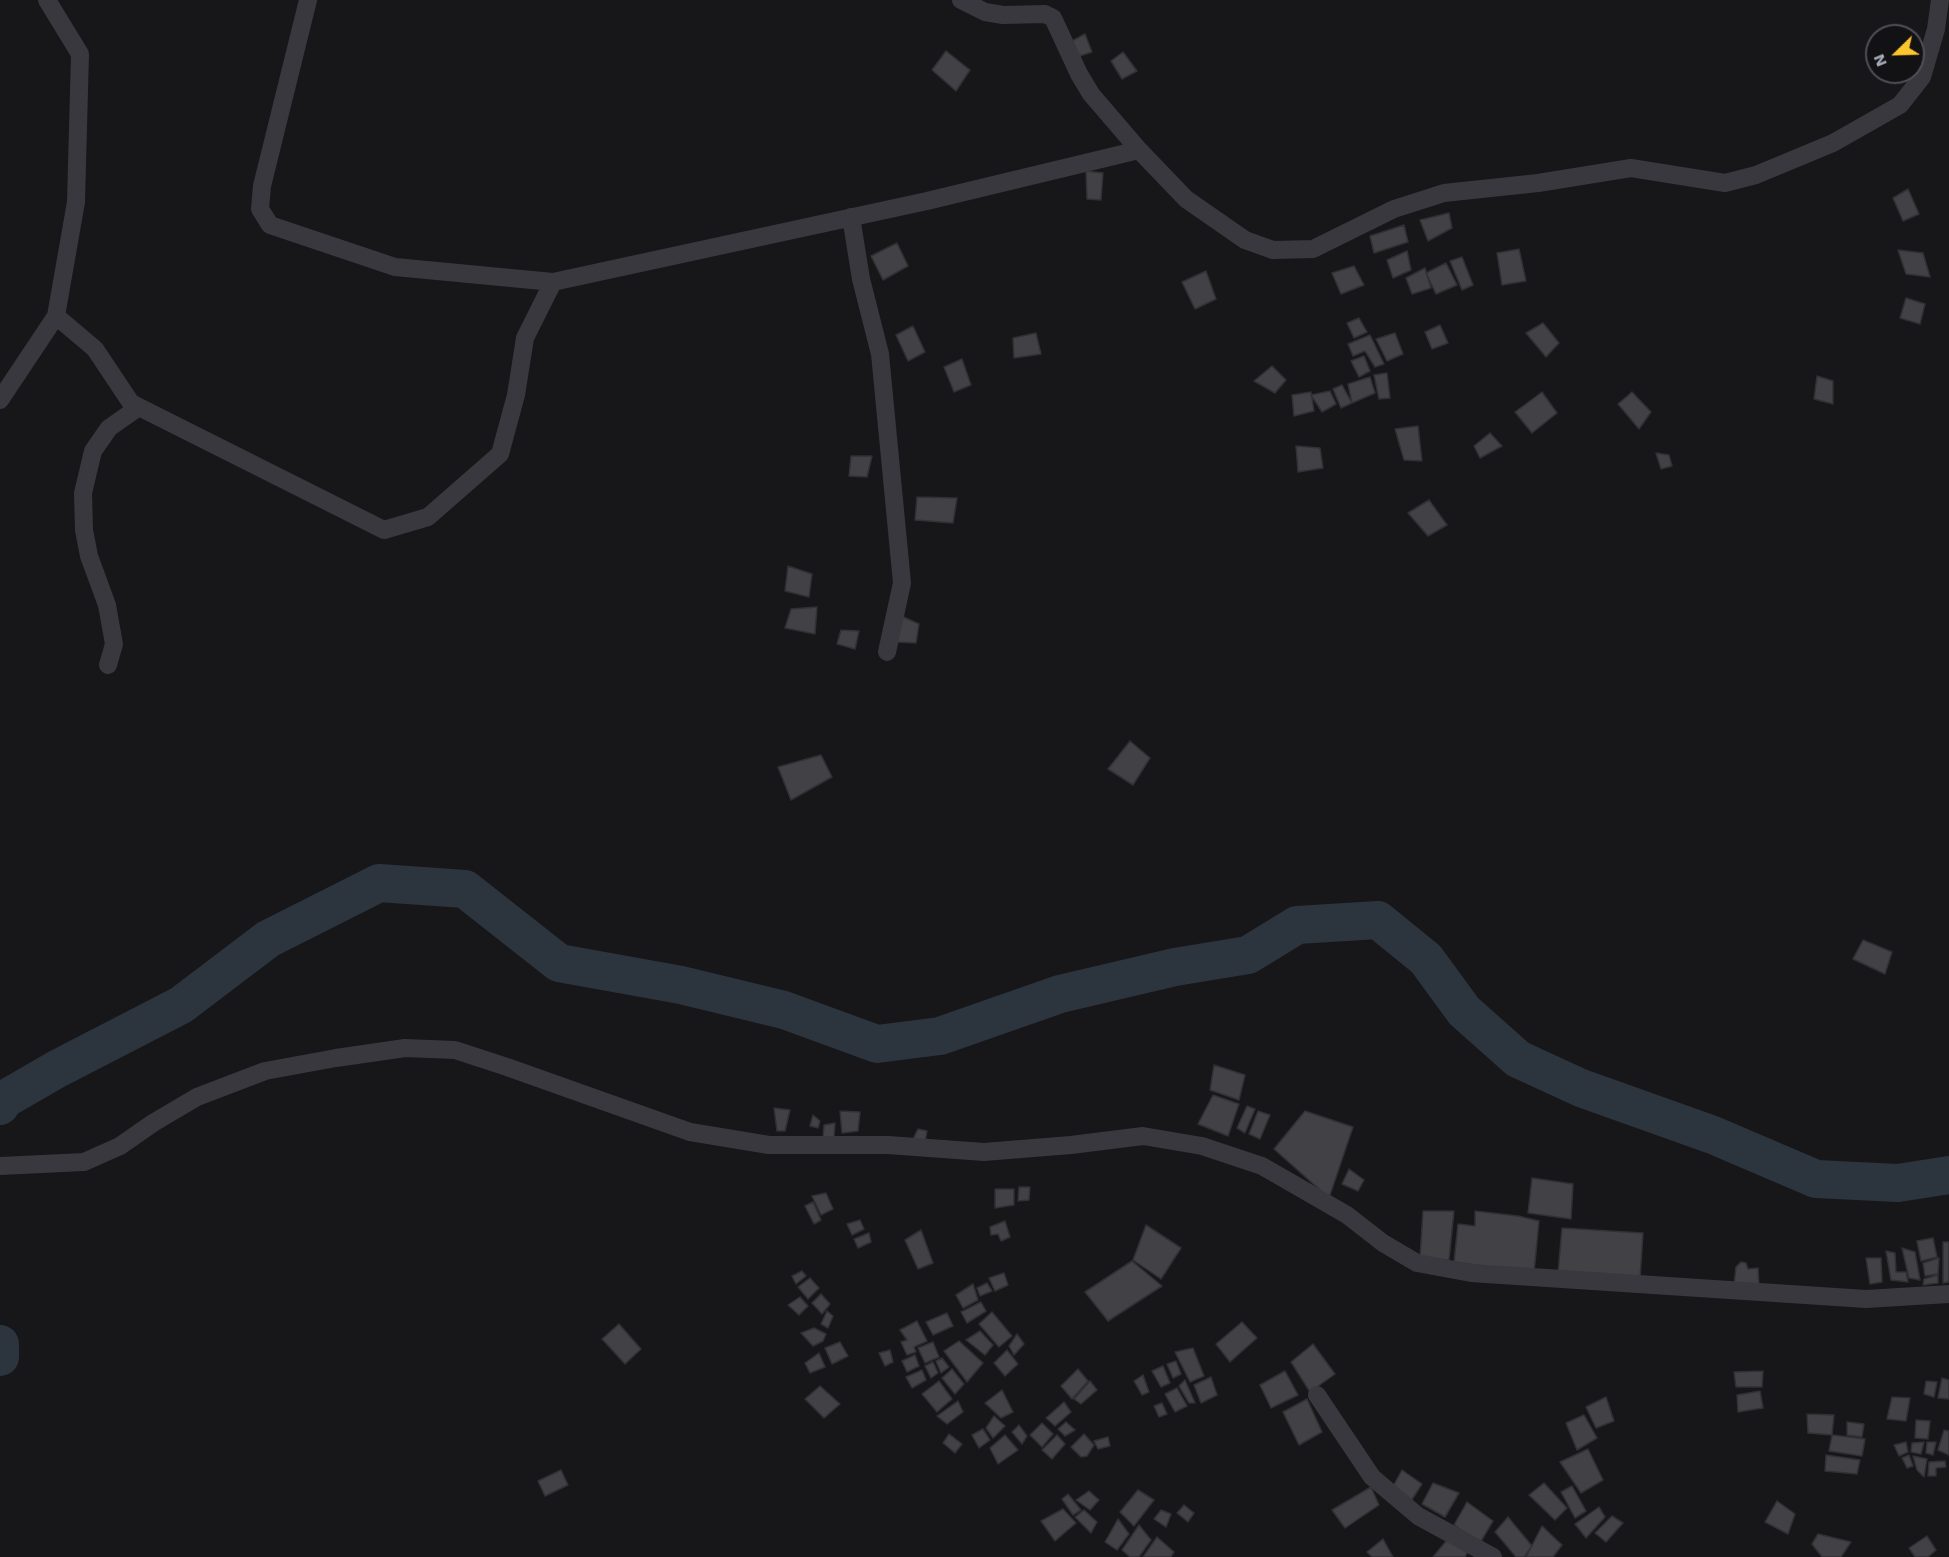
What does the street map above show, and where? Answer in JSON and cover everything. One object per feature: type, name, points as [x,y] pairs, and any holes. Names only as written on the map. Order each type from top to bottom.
[{"type":"street","points":[[0,400],[56,316],[76,202],[80,54],[47,0]]},
{"type":"street","points":[[308,0],[262,186],[260,209],[270,225],[395,267],[553,282],[850,217],[1139,150]]},
{"type":"street","points":[[961,0],[985,12],[1003,15],[1045,14],[1053,18],[1091,94],[1139,150],[1186,198],[1245,240],[1272,250],[1313,249],[1394,209],[1444,193],[1538,183],[1631,168],[1725,183],[1756,175],[1833,144],[1900,105],[1922,77],[1936,29],[1940,0]]},
{"type":"street","points":[[850,217],[861,279],[880,354],[902,583],[887,652]]},
{"type":"street","points":[[56,316],[95,349],[130,403],[384,530],[428,517],[500,454],[516,394],[525,338],[553,282]]},
{"type":"street","points":[[108,665],[114,644],[107,605],[88,556],[84,530],[83,493],[93,451],[109,428],[139,407]]},
{"type":"street","points":[[0,1166],[84,1162],[120,1146],[153,1123],[198,1097],[265,1071],[405,1048],[455,1050],[690,1132],[769,1145],[888,1145],[984,1152],[1071,1146],[1143,1136],[1202,1146],[1262,1166],[1347,1215],[1383,1244],[1417,1263],[1471,1273],[1866,1299],[1949,1294]]},
{"type":"street","points":[[1317,1395],[1372,1477],[1418,1516],[1474,1553],[1493,1557]]},
{"type":"building","points":[[1085,34],[1092,52],[1077,57],[1070,42]]},
{"type":"building","points":[[946,51],[970,70],[956,91],[932,70]]},
{"type":"building","points":[[1123,52],[1137,71],[1122,79],[1111,61]]},
{"type":"building","points":[[1086,171],[1103,173],[1101,200],[1087,199]]},
{"type":"building","points":[[1908,189],[1919,214],[1903,221],[1893,198]]},
{"type":"building","points":[[1449,213],[1452,228],[1428,241],[1420,220]]},
{"type":"building","points":[[1404,225],[1408,242],[1374,253],[1370,236]]},
{"type":"building","points":[[897,243],[908,266],[883,280],[871,256]]},
{"type":"building","points":[[1519,249],[1526,281],[1502,285],[1497,253]]},
{"type":"building","points":[[1898,250],[1923,253],[1930,277],[1906,274]]},
{"type":"building","points":[[1407,251],[1411,270],[1393,278],[1387,260]]},
{"type":"building","points":[[1462,257],[1473,285],[1462,290],[1450,261]]},
{"type":"building","points":[[1446,263],[1457,285],[1436,294],[1426,273]]},
{"type":"building","points":[[1354,266],[1364,285],[1341,294],[1332,273]]},
{"type":"building","points":[[1425,268],[1431,288],[1412,294],[1406,278]]},
{"type":"building","points":[[1206,271],[1216,299],[1195,309],[1182,282]]},
{"type":"building","points":[[1906,298],[1925,304],[1920,324],[1900,318]]},
{"type":"building","points":[[1359,318],[1367,332],[1354,338],[1347,323]]},
{"type":"building","points":[[1543,323],[1559,343],[1546,357],[1526,333]]},
{"type":"building","points":[[1440,325],[1448,343],[1432,349],[1425,332]]},
{"type":"building","points":[[913,326],[925,352],[908,361],[896,335]]},
{"type":"building","points":[[1036,333],[1041,354],[1014,358],[1013,338]]},
{"type":"building","points":[[1395,333],[1403,354],[1387,361],[1376,339]]},
{"type":"building","points":[[1370,335],[1384,364],[1375,367],[1365,351],[1353,356],[1348,344]]},
{"type":"building","points":[[1364,356],[1370,371],[1359,377],[1351,361]]},
{"type":"building","points":[[962,359],[971,385],[954,392],[944,367]]},
{"type":"building","points":[[1272,366],[1286,380],[1275,393],[1254,381]]},
{"type":"building","points":[[1387,373],[1390,398],[1379,399],[1374,375]]},
{"type":"building","points":[[1817,376],[1833,381],[1833,404],[1814,399]]},
{"type":"building","points":[[1370,377],[1375,393],[1352,403],[1348,384]]},
{"type":"building","points":[[1342,385],[1352,403],[1341,408],[1333,389]]},
{"type":"building","points":[[1330,391],[1336,404],[1322,412],[1311,395]]},
{"type":"building","points":[[1311,392],[1314,411],[1294,416],[1292,395]]},
{"type":"building","points":[[1542,392],[1557,413],[1532,433],[1515,412]]},
{"type":"building","points":[[1632,392],[1651,412],[1639,429],[1618,404]]},
{"type":"building","points":[[1418,426],[1422,461],[1404,460],[1395,429]]},
{"type":"building","points":[[1490,433],[1502,446],[1480,458],[1474,446]]},
{"type":"building","points":[[1296,446],[1320,448],[1323,468],[1298,472]]},
{"type":"building","points":[[1656,453],[1669,455],[1672,466],[1661,469]]},
{"type":"building","points":[[851,456],[872,456],[867,477],[849,476]]},
{"type":"building","points":[[917,497],[957,498],[953,523],[915,520]]},
{"type":"building","points":[[1429,500],[1447,525],[1428,536],[1408,513]]},
{"type":"building","points":[[788,566],[812,574],[809,597],[785,591]]},
{"type":"building","points":[[817,607],[815,634],[785,628],[791,609]]},
{"type":"building","points":[[899,615],[919,624],[916,643],[897,642]]},
{"type":"building","points":[[841,630],[859,631],[855,649],[837,644]]},
{"type":"building","points":[[1130,741],[1150,758],[1133,785],[1108,769]]},
{"type":"building","points":[[821,755],[832,777],[791,800],[778,767]]},
{"type":"building","points":[[1863,940],[1892,952],[1885,974],[1853,959]]},
{"type":"building","points":[[1214,1065],[1245,1075],[1239,1100],[1210,1090]]},
{"type":"building","points":[[1213,1095],[1239,1104],[1228,1136],[1198,1124]]},
{"type":"building","points":[[1247,1106],[1255,1109],[1245,1133],[1237,1128]]},
{"type":"building","points":[[774,1108],[790,1110],[785,1131],[777,1131]]},
{"type":"building","points":[[840,1111],[860,1112],[858,1131],[842,1133]]},
{"type":"building","points":[[1258,1111],[1270,1115],[1260,1139],[1249,1134]]},
{"type":"building","points":[[1305,1111],[1353,1127],[1329,1198],[1274,1149]]},
{"type":"building","points":[[813,1115],[820,1121],[818,1128],[810,1126]]},
{"type":"building","points":[[835,1123],[834,1137],[823,1138],[824,1125]]},
{"type":"building","points":[[918,1129],[927,1131],[925,1143],[912,1141]]},
{"type":"building","points":[[1349,1169],[1364,1180],[1358,1191],[1342,1184]]},
{"type":"building","points":[[1532,1178],[1573,1184],[1571,1219],[1528,1213]]},
{"type":"building","points":[[1019,1187],[1030,1187],[1029,1200],[1018,1201]]},
{"type":"building","points":[[995,1189],[1014,1189],[1014,1205],[995,1208]]},
{"type":"building","points":[[826,1193],[833,1209],[821,1215],[812,1196]]},
{"type":"building","points":[[813,1202],[821,1220],[814,1224],[805,1206]]},
{"type":"building","points":[[1423,1211],[1454,1211],[1449,1260],[1420,1258]]},
{"type":"building","points":[[1475,1211],[1539,1221],[1534,1273],[1454,1262],[1458,1224],[1475,1226]]},
{"type":"building","points":[[860,1220],[864,1229],[852,1235],[847,1224]]},
{"type":"building","points":[[1005,1221],[1010,1237],[1001,1241],[998,1234],[991,1235],[990,1227]]},
{"type":"building","points":[[1146,1225],[1181,1248],[1161,1279],[1133,1260]]},
{"type":"building","points":[[1562,1228],[1643,1233],[1640,1279],[1558,1273]]},
{"type":"building","points":[[921,1230],[933,1263],[918,1269],[905,1240]]},
{"type":"building","points":[[869,1233],[871,1242],[858,1248],[854,1239]]},
{"type":"building","points":[[1933,1238],[1937,1257],[1921,1261],[1917,1241]]},
{"type":"building","points":[[1943,1242],[1949,1242],[1949,1282],[1943,1283]]},
{"type":"building","points":[[1902,1248],[1915,1252],[1920,1280],[1909,1278]]},
{"type":"building","points":[[1886,1251],[1895,1253],[1896,1272],[1906,1272],[1908,1282],[1891,1280]]},
{"type":"building","points":[[1866,1258],[1881,1258],[1882,1282],[1870,1284]]},
{"type":"building","points":[[1939,1258],[1938,1274],[1925,1276],[1923,1263]]},
{"type":"building","points":[[1132,1261],[1162,1286],[1108,1321],[1085,1292]]},
{"type":"building","points":[[1741,1262],[1746,1263],[1748,1269],[1758,1268],[1759,1286],[1734,1285],[1736,1267]]},
{"type":"building","points":[[802,1271],[806,1276],[796,1284],[792,1276]]},
{"type":"building","points":[[1004,1273],[1008,1285],[995,1291],[989,1278]]},
{"type":"building","points":[[1938,1275],[1938,1283],[1923,1285],[1924,1279]]},
{"type":"building","points":[[810,1278],[819,1288],[808,1299],[798,1287]]},
{"type":"building","points":[[987,1283],[992,1291],[980,1296],[977,1288]]},
{"type":"building","points":[[973,1284],[978,1300],[963,1308],[956,1295]]},
{"type":"building","points":[[821,1294],[830,1304],[822,1314],[812,1303]]},
{"type":"building","points":[[800,1297],[808,1306],[799,1315],[788,1305]]},
{"type":"building","points":[[981,1302],[986,1311],[967,1323],[961,1312]]},
{"type":"building","points":[[827,1311],[833,1316],[828,1328],[821,1324]]},
{"type":"building","points":[[992,1312],[1012,1336],[999,1347],[979,1324]]},
{"type":"building","points":[[947,1313],[953,1326],[933,1335],[926,1322]]},
{"type":"building","points":[[917,1321],[927,1341],[914,1347],[916,1352],[907,1355],[901,1342],[907,1340],[900,1330]]},
{"type":"building","points":[[1242,1322],[1257,1338],[1230,1362],[1216,1344]]},
{"type":"building","points":[[619,1324],[641,1349],[625,1364],[602,1339]]},
{"type":"building","points":[[814,1328],[826,1334],[823,1341],[813,1346],[801,1333]]},
{"type":"building","points":[[980,1331],[993,1345],[985,1355],[966,1340]]},
{"type":"building","points":[[1017,1334],[1024,1344],[1014,1355],[1009,1346]]},
{"type":"building","points":[[959,1341],[983,1363],[967,1382],[944,1351]]},
{"type":"building","points":[[840,1342],[848,1356],[832,1364],[825,1348]]},
{"type":"building","points":[[933,1342],[939,1357],[925,1363],[918,1348]]},
{"type":"building","points":[[1313,1344],[1335,1374],[1310,1392],[1291,1362]]},
{"type":"building","points":[[1193,1348],[1204,1376],[1190,1382],[1175,1352]]},
{"type":"building","points":[[890,1350],[893,1362],[885,1366],[879,1353]]},
{"type":"building","points":[[1007,1350],[1018,1364],[1005,1376],[994,1363]]},
{"type":"building","points":[[819,1353],[825,1367],[810,1373],[805,1363]]},
{"type":"building","points":[[915,1355],[919,1366],[907,1372],[902,1361]]},
{"type":"building","points":[[942,1358],[949,1367],[941,1373],[936,1361]]},
{"type":"building","points":[[1176,1361],[1181,1374],[1173,1378],[1167,1364]]},
{"type":"building","points":[[933,1362],[938,1373],[931,1378],[925,1366]]},
{"type":"building","points":[[1163,1366],[1170,1383],[1161,1387],[1152,1371]]},
{"type":"building","points":[[952,1369],[964,1384],[955,1394],[942,1378]]},
{"type":"building","points":[[1078,1369],[1088,1381],[1072,1399],[1061,1386]]},
{"type":"building","points":[[922,1370],[926,1380],[912,1388],[906,1377]]},
{"type":"building","points":[[1285,1371],[1298,1395],[1271,1408],[1260,1385]]},
{"type":"building","points":[[1763,1371],[1762,1387],[1736,1387],[1734,1372]]},
{"type":"building","points":[[1143,1375],[1149,1392],[1142,1395],[1134,1381]]},
{"type":"building","points":[[1211,1377],[1217,1395],[1201,1403],[1194,1385]]},
{"type":"building","points":[[1942,1378],[1949,1380],[1949,1399],[1938,1398]]},
{"type":"building","points":[[1185,1380],[1195,1403],[1189,1403],[1179,1386]]},
{"type":"building","points":[[939,1381],[952,1399],[937,1412],[922,1394]]},
{"type":"building","points":[[1090,1381],[1097,1390],[1081,1404],[1074,1399]]},
{"type":"building","points":[[1926,1381],[1937,1382],[1934,1397],[1924,1394]]},
{"type":"building","points":[[820,1386],[840,1404],[824,1418],[805,1399]]},
{"type":"building","points":[[1177,1388],[1187,1406],[1175,1412],[1165,1394]]},
{"type":"building","points":[[1002,1390],[1013,1412],[1001,1418],[985,1403]]},
{"type":"building","points":[[1760,1391],[1763,1408],[1738,1412],[1737,1395]]},
{"type":"building","points":[[1606,1397],[1614,1421],[1596,1428],[1586,1407]]},
{"type":"building","points":[[1892,1397],[1910,1398],[1906,1421],[1887,1419]]},
{"type":"building","points":[[1307,1399],[1322,1432],[1299,1445],[1283,1412]]},
{"type":"building","points":[[958,1401],[963,1412],[947,1424],[937,1416]]},
{"type":"building","points":[[1064,1402],[1071,1412],[1055,1426],[1046,1418]]},
{"type":"building","points":[[1162,1403],[1167,1414],[1159,1417],[1154,1406]]},
{"type":"building","points":[[1807,1414],[1834,1415],[1832,1435],[1808,1433]]},
{"type":"building","points":[[1584,1415],[1597,1438],[1577,1450],[1566,1423]]},
{"type":"building","points":[[994,1416],[1005,1426],[993,1438],[986,1428]]},
{"type":"building","points":[[1916,1420],[1930,1421],[1928,1439],[1915,1438]]},
{"type":"building","points":[[1066,1422],[1075,1430],[1065,1436],[1058,1429]]},
{"type":"building","points":[[1847,1422],[1864,1424],[1862,1437],[1847,1435]]},
{"type":"building","points":[[1042,1423],[1053,1434],[1042,1447],[1030,1435]]},
{"type":"building","points":[[1019,1425],[1027,1436],[1022,1444],[1012,1432]]},
{"type":"building","points":[[983,1429],[990,1440],[979,1448],[972,1435]]},
{"type":"building","points":[[1944,1430],[1949,1431],[1949,1455],[1938,1450]]},
{"type":"building","points":[[949,1434],[962,1444],[955,1453],[943,1443]]},
{"type":"building","points":[[1084,1434],[1094,1445],[1087,1456],[1081,1457],[1071,1447]]},
{"type":"building","points":[[1005,1435],[1018,1450],[998,1464],[990,1448]]},
{"type":"building","points":[[1057,1435],[1065,1444],[1052,1459],[1042,1450]]},
{"type":"building","points":[[1832,1435],[1865,1439],[1862,1456],[1829,1451]]},
{"type":"building","points":[[1108,1437],[1110,1446],[1098,1449],[1094,1441]]},
{"type":"building","points":[[1906,1442],[1908,1452],[1899,1456],[1894,1445]]},
{"type":"building","points":[[1924,1442],[1921,1454],[1911,1452],[1912,1443]]},
{"type":"building","points":[[1927,1442],[1936,1442],[1933,1455],[1926,1453]]},
{"type":"building","points":[[1588,1449],[1603,1480],[1581,1493],[1560,1462]]},
{"type":"building","points":[[1826,1455],[1860,1460],[1857,1474],[1825,1471]]},
{"type":"building","points":[[1909,1455],[1913,1466],[1907,1468],[1902,1458]]},
{"type":"building","points":[[1913,1456],[1927,1459],[1924,1477],[1917,1470]]},
{"type":"building","points":[[1945,1461],[1946,1467],[1936,1468],[1936,1476],[1928,1476],[1929,1462]]},
{"type":"building","points":[[561,1470],[568,1485],[545,1496],[538,1481]]},
{"type":"building","points":[[1402,1470],[1422,1484],[1409,1504],[1391,1490]]},
{"type":"building","points":[[1433,1483],[1459,1493],[1445,1517],[1422,1504]]},
{"type":"building","points":[[1544,1483],[1567,1508],[1555,1520],[1529,1495]]},
{"type":"building","points":[[1572,1486],[1586,1511],[1575,1518],[1561,1492]]},
{"type":"building","points":[[1371,1487],[1379,1505],[1345,1528],[1332,1510]]},
{"type":"building","points":[[1138,1490],[1154,1500],[1134,1526],[1120,1512]]},
{"type":"building","points":[[1089,1491],[1099,1500],[1090,1510],[1076,1500]]},
{"type":"building","points":[[1068,1494],[1081,1510],[1073,1515],[1062,1499]]},
{"type":"building","points":[[1777,1501],[1795,1514],[1788,1534],[1765,1522]]},
{"type":"building","points":[[1467,1502],[1493,1521],[1480,1543],[1454,1525]]},
{"type":"building","points":[[1184,1505],[1194,1513],[1188,1522],[1177,1513]]},
{"type":"building","points":[[1599,1507],[1605,1517],[1586,1538],[1575,1524]]},
{"type":"building","points":[[1063,1509],[1076,1523],[1055,1541],[1041,1521]]},
{"type":"building","points":[[1084,1510],[1097,1522],[1091,1533],[1075,1517]]},
{"type":"building","points":[[1161,1510],[1171,1514],[1166,1527],[1154,1519]]},
{"type":"building","points":[[1612,1516],[1623,1523],[1606,1542],[1595,1533]]},
{"type":"building","points":[[1508,1517],[1532,1546],[1524,1557],[1516,1557],[1495,1532]]},
{"type":"building","points":[[1118,1519],[1129,1534],[1117,1550],[1105,1542]]},
{"type":"building","points":[[1139,1525],[1151,1540],[1139,1557],[1130,1557],[1122,1550]]},
{"type":"building","points":[[1542,1526],[1562,1545],[1553,1557],[1526,1557]]},
{"type":"building","points":[[1818,1534],[1851,1542],[1841,1557],[1822,1557],[1812,1544]]},
{"type":"building","points":[[1927,1536],[1936,1550],[1928,1557],[1915,1557],[1909,1548]]},
{"type":"building","points":[[1157,1537],[1174,1552],[1171,1557],[1143,1557]]},
{"type":"building","points":[[1383,1539],[1393,1557],[1372,1557],[1367,1552]]},
{"type":"building","points":[[1447,1540],[1468,1551],[1465,1557],[1433,1557]]},
{"type":"waterway","points":[[0,1106],[5,1099],[57,1069],[181,1005],[268,939],[379,883],[465,889],[559,963],[681,985],[784,1010],[877,1044],[940,1036],[1060,994],[1175,967],[1248,955],[1297,925],[1378,920],[1426,959],[1464,1011],[1518,1059],[1581,1088],[1713,1135],[1816,1179],[1898,1183],[1949,1175]]},
{"type":"waterway","points":[[0,1344],[0,1357]]}]
